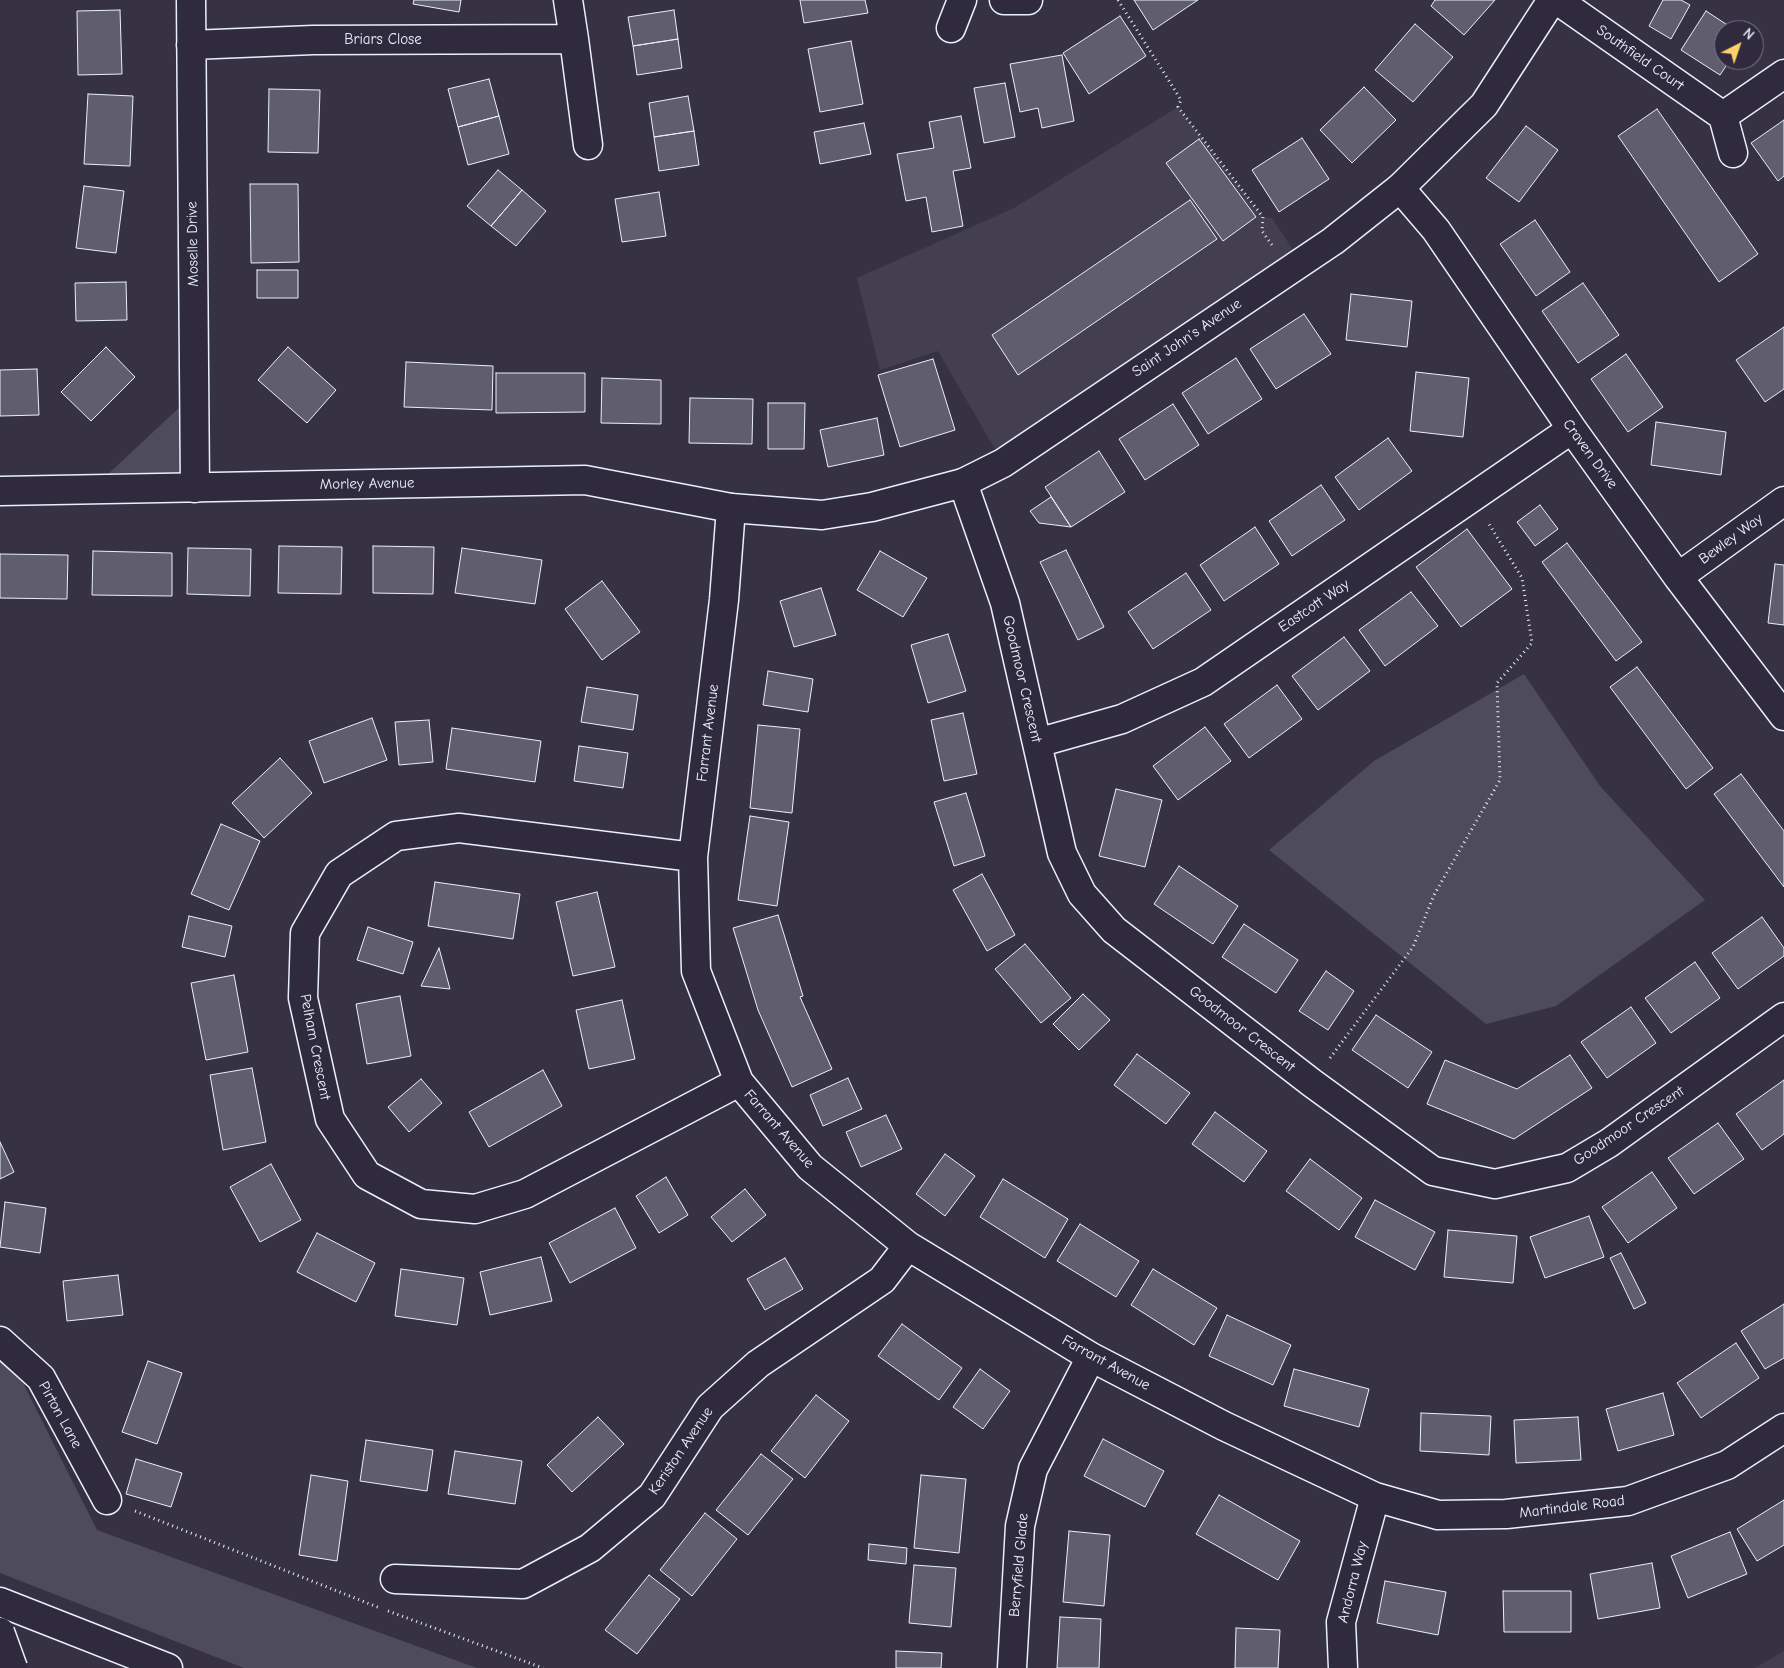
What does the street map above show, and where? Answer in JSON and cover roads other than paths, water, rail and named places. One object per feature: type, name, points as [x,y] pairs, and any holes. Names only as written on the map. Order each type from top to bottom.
[{"type":"main road","name":"Moselle Drive","points":[[190,0],[192,45],[195,488]]},
{"type":"main road","points":[[568,0],[588,145]]},
{"type":"main road","points":[[951,28],[962,0]]},
{"type":"main road","points":[[1004,0],[1028,0]]},
{"type":"main road","name":"Saint John's Avenue","points":[[731,508],[822,515],[872,507],[963,483],[1003,463],[1333,241],[1400,188],[1484,105],[1552,0]]},
{"type":"main road","name":"Southfield Court","points":[[1558,0],[1723,116]]},
{"type":"main road","name":"Briars Close","points":[[192,45],[313,40],[574,39]]},
{"type":"main road","points":[[1733,153],[1723,116],[1784,74]]},
{"type":"main road","name":"Craven Drive","points":[[1400,188],[1436,230],[1572,429],[1678,577],[1784,716]]},
{"type":"main road","name":"Eastcott Way","points":[[1037,743],[1122,719],[1203,682],[1572,429]]},
{"type":"main road","name":"Morley Avenue","points":[[0,491],[585,480],[731,508]]},
{"type":"main road","name":"Goodmoor Crescent","points":[[963,483],[1005,603],[1062,853],[1082,894],[1114,930],[1312,1083],[1433,1171],[1495,1184],[1567,1168],[1609,1143],[1784,1017]]},
{"type":"main road","name":"Bewley Way","points":[[1678,577],[1784,501]]},
{"type":"main road","name":"Farrant Avenue","points":[[731,508],[724,600],[693,857],[696,971],[739,1082],[810,1167],[908,1246],[1091,1358],[1224,1426],[1375,1497]]},
{"type":"main road","name":"Pelham Crescent","points":[[693,857],[459,828],[396,836],[339,874],[324,899],[305,933],[303,998],[330,1119],[367,1175],[421,1204],[476,1210],[525,1194],[739,1082]]},
{"type":"main road","name":"Keriston Avenue","points":[[395,1579],[523,1584],[590,1548],[652,1496],[710,1406],[758,1364],[882,1280],[908,1246]]},
{"type":"main road","name":"Pirton Lane","points":[[0,1341],[40,1378],[107,1500]]},
{"type":"main road","name":"Berryfield Glade","points":[[1012,1668],[1020,1526],[1033,1469],[1091,1358]]},
{"type":"main road","name":"Martindale Road","points":[[1375,1497],[1438,1515],[1506,1514],[1628,1501],[1727,1465],[1784,1428]]},
{"type":"main road","name":"Andorra Way","points":[[1343,1668],[1341,1622],[1375,1497]]},
{"type":"main road","points":[[0,1602],[168,1668]]},
{"type":"main road","points":[[0,1632],[13,1668]]},
{"type":"main road","points":[[0,1659],[24,1668]]}]
